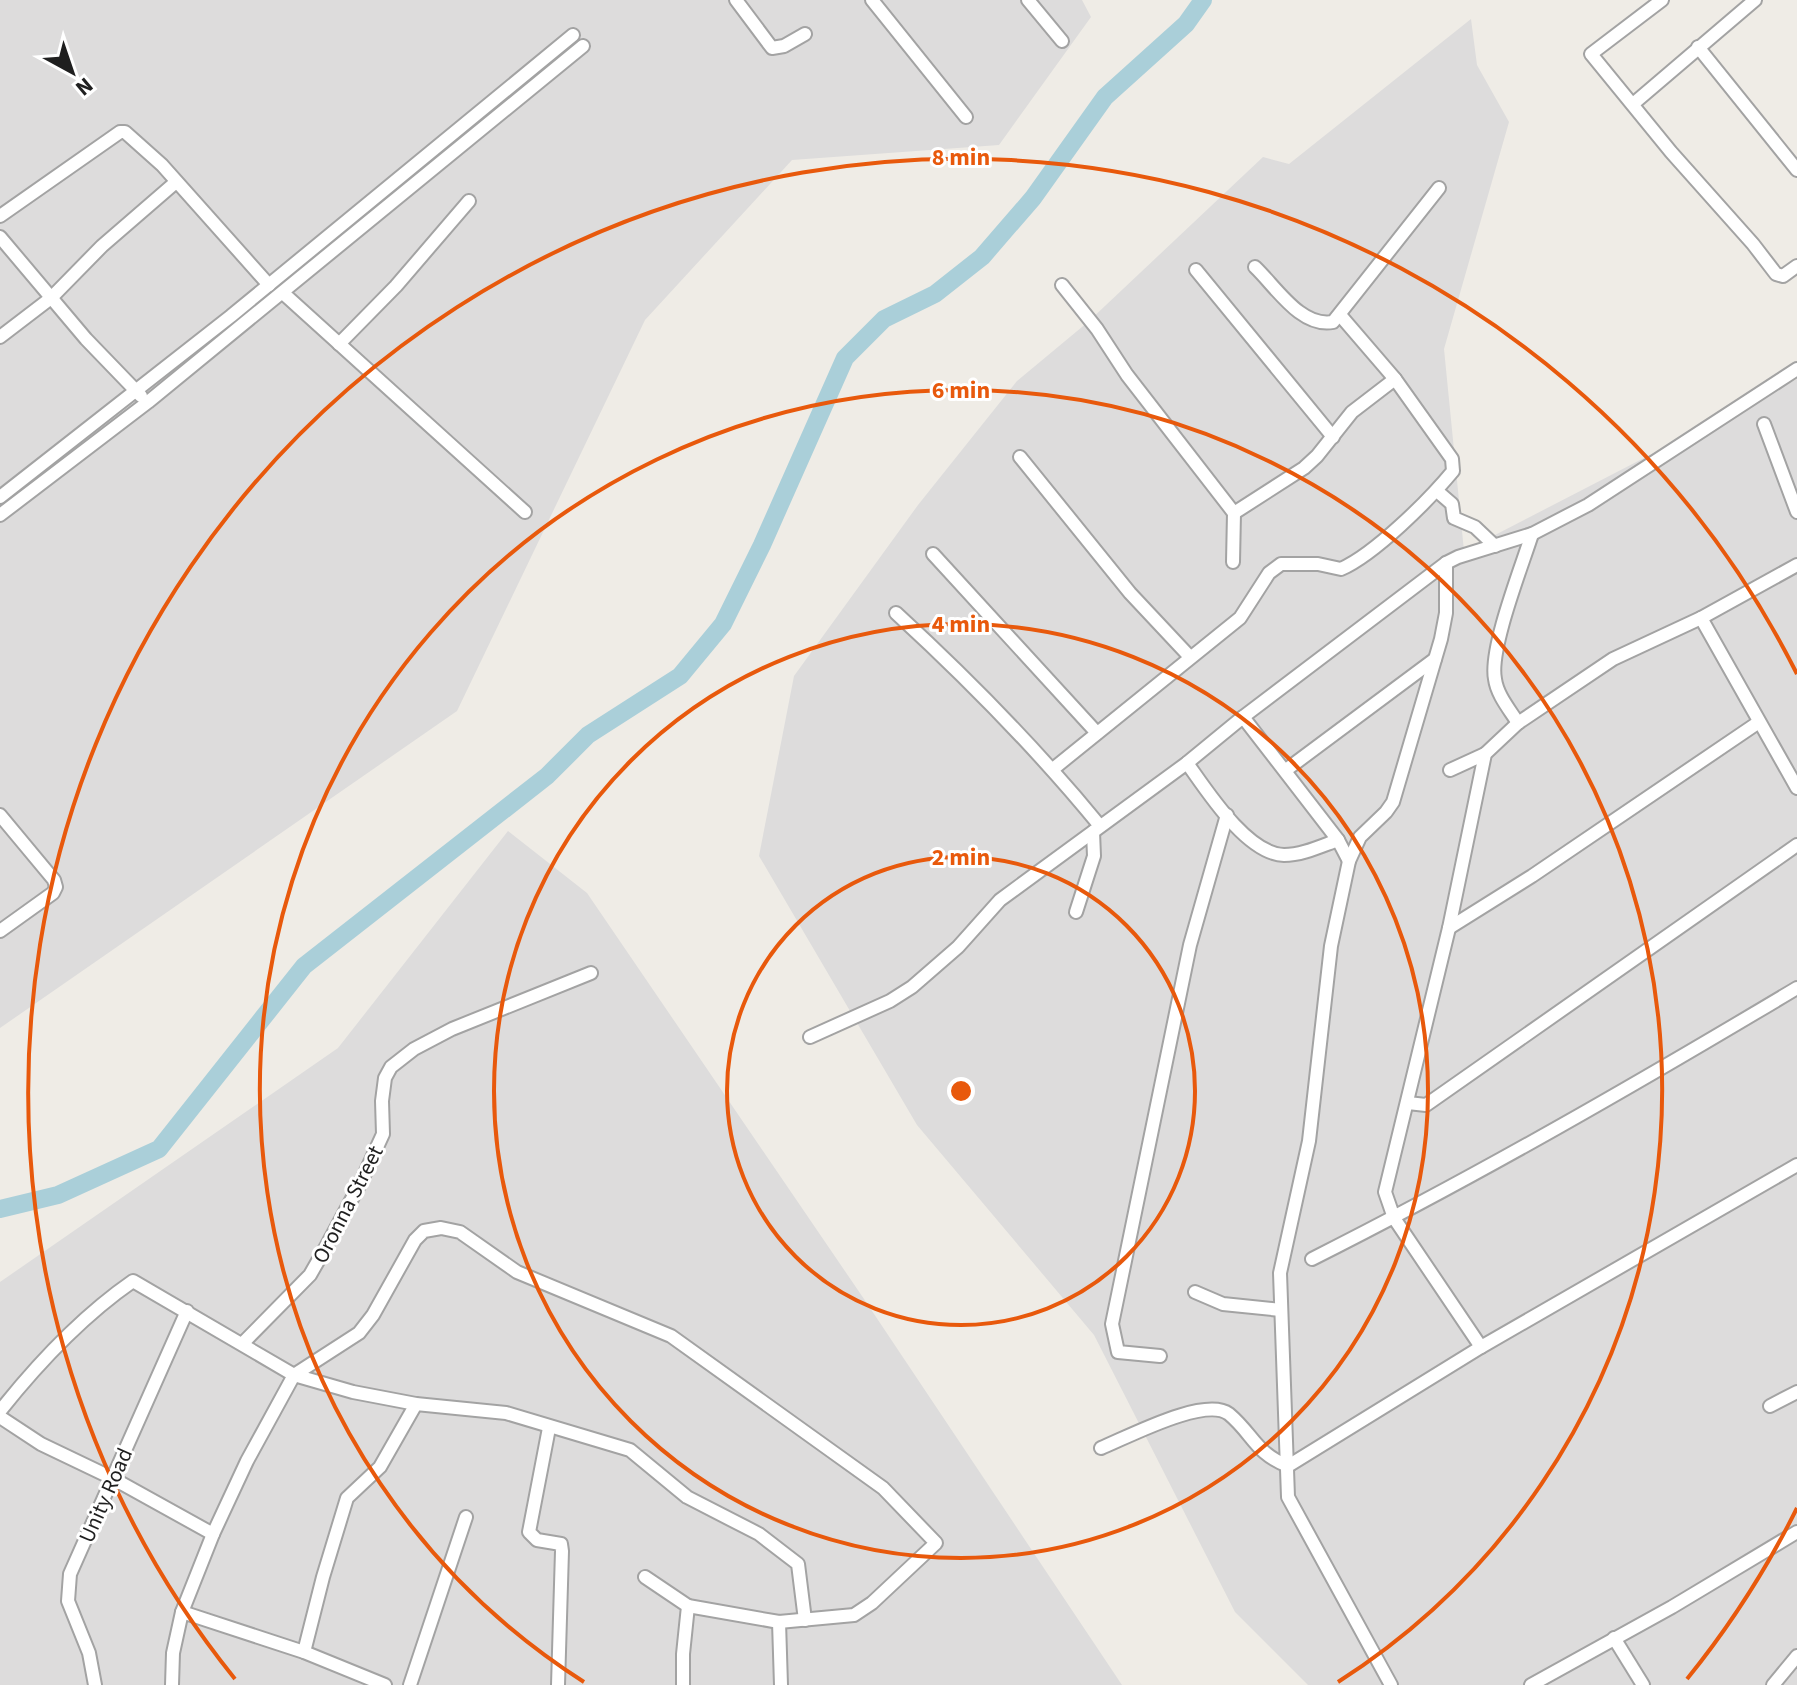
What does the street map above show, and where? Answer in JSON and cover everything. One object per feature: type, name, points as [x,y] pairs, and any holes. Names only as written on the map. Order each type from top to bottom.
[{"type":"street","points":[[736,0],[772,48],[784,46],[805,34]]},
{"type":"street","points":[[872,0],[966,117]]},
{"type":"street","points":[[1028,0],[1062,41]]},
{"type":"street","points":[[1662,0],[1591,54],[1776,274],[1783,276],[1797,266]]},
{"type":"street","points":[[1633,104],[1755,0]]},
{"type":"street","points":[[0,497],[269,285],[573,35]]},
{"type":"street","points":[[0,515],[148,402],[583,46]]},
{"type":"street","points":[[1698,47],[1797,170]]},
{"type":"street","points":[[0,216],[120,132],[130,136],[162,165],[269,285]]},
{"type":"street","points":[[0,337],[51,298],[102,246],[176,182]]},
{"type":"street","points":[[1255,267],[1313,321],[1323,324],[1333,322],[1439,188]]},
{"type":"street","points":[[339,344],[396,286],[469,201]]},
{"type":"street","points":[[0,237],[51,298],[148,402]]},
{"type":"street","points":[[1196,270],[1333,437]]},
{"type":"street","points":[[1062,285],[1234,513],[1233,562]]},
{"type":"street","points":[[283,293],[525,512]]},
{"type":"street","points":[[1053,769],[1240,618],[1269,573],[1281,564],[1318,564],[1341,569],[1350,565],[1437,491],[1453,471],[1454,464],[1395,379],[1340,315]]},
{"type":"street","points":[[810,1037],[890,1001],[912,987],[958,947],[1000,900],[1187,763],[1446,563],[1532,534],[1588,505],[1797,369]]},
{"type":"street","points":[[1234,513],[1304,468],[1352,412],[1395,379]]},
{"type":"street","points":[[1764,424],[1797,512]]},
{"type":"street","points":[[1020,457],[1130,593],[1190,657]]},
{"type":"street","points":[[1437,491],[1452,504],[1454,518],[1475,527],[1495,546]]},
{"type":"street","points":[[1518,723],[1495,680],[1495,661],[1509,603],[1532,534]]},
{"type":"street","points":[[933,554],[1097,733]]},
{"type":"street","points":[[1391,1685],[1288,1497],[1280,1273],[1309,1141],[1331,946],[1349,861],[1360,837],[1393,802],[1446,613],[1446,563]]},
{"type":"street","points":[[1450,770],[1485,754],[1518,723],[1613,659],[1701,618],[1797,565]]},
{"type":"street","points":[[896,613],[977,688],[1053,769],[1096,829],[1094,856],[1076,912]]},
{"type":"street","points":[[1701,618],[1797,788]]},
{"type":"street","points":[[1286,770],[1435,659]]},
{"type":"street","points":[[1243,717],[1338,840],[1349,861]]},
{"type":"street","points":[[1449,928],[1532,876],[1759,722]]},
{"type":"street","points":[[1481,1347],[1394,1218],[1385,1192],[1449,928],[1485,754]]},
{"type":"street","points":[[1187,763],[1227,815],[1262,849],[1274,854],[1300,853],[1338,840]]},
{"type":"street","points":[[0,815],[54,880],[56,887],[53,893],[0,931]]},
{"type":"street","points":[[1160,1356],[1118,1352],[1112,1324],[1190,945],[1227,815]]},
{"type":"street","points":[[1408,1103],[1426,1105],[1797,845]]},
{"type":"street","name":"Oronna Street","points":[[242,1344],[310,1275],[361,1182],[383,1134],[382,1101],[385,1078],[391,1067],[414,1049],[452,1029],[591,973]]},
{"type":"street","points":[[1312,1259],[1394,1218],[1797,988]]},
{"type":"street","points":[[1288,1466],[1481,1347],[1797,1165]]},
{"type":"street","points":[[172,1685],[173,1653],[182,1612],[247,1461],[294,1375],[359,1333],[373,1315],[415,1240],[424,1231],[441,1228],[460,1232],[517,1272],[671,1336],[883,1488],[936,1543],[872,1603],[854,1615],[779,1622],[688,1606],[645,1577]]},
{"type":"street","points":[[213,1534],[112,1478],[41,1444],[0,1414],[64,1337],[109,1297],[133,1281],[294,1375],[353,1392],[416,1404],[506,1413],[630,1450],[687,1497],[759,1534],[798,1564],[805,1620]]},
{"type":"street","points":[[1195,1292],[1223,1304],[1281,1310]]},
{"type":"street","name":"Unity Road","points":[[95,1685],[82,1630],[68,1601],[70,1574],[187,1311]]},
{"type":"street","points":[[1770,1406],[1797,1392]]},
{"type":"street","points":[[304,1652],[347,1498],[380,1467],[416,1404]]},
{"type":"street","points":[[1101,1448],[1160,1422],[1194,1411],[1215,1409],[1227,1412],[1270,1459],[1288,1466]]},
{"type":"street","points":[[549,1428],[529,1532],[537,1540],[561,1544],[558,1685]]},
{"type":"street","points":[[410,1685],[466,1517]]},
{"type":"street","points":[[1531,1685],[1672,1607],[1797,1532]]},
{"type":"street","points":[[683,1685],[688,1606]]},
{"type":"street","points":[[182,1612],[304,1652],[385,1685]]},
{"type":"street","points":[[779,1622],[781,1685]]},
{"type":"street","points":[[1614,1638],[1643,1685]]},
{"type":"street","points":[[1773,1685],[1797,1656]]},
{"type":"shaded area","points":[[0,0],[1082,0],[1091,17],[999,145],[792,160],[645,320],[457,711],[0,1028]]},
{"type":"shaded area","points":[[1471,19],[1477,65],[1509,122],[1444,349],[1464,551],[1797,379],[1797,1685],[1308,1685],[1235,1612],[1094,1335],[917,1125],[759,856],[794,676],[918,505],[1017,381],[1088,322],[1263,157],[1289,164]]},
{"type":"shaded area","points":[[508,831],[587,893],[1122,1685],[0,1685],[0,1282],[338,1048]]},
{"type":"waterway","points":[[0,1209],[58,1195],[159,1149],[304,966],[547,776],[588,735],[680,676],[723,624],[762,545],[845,358],[884,319],[935,294],[982,257],[1033,198],[1105,97],[1186,24],[1203,0]]}]
